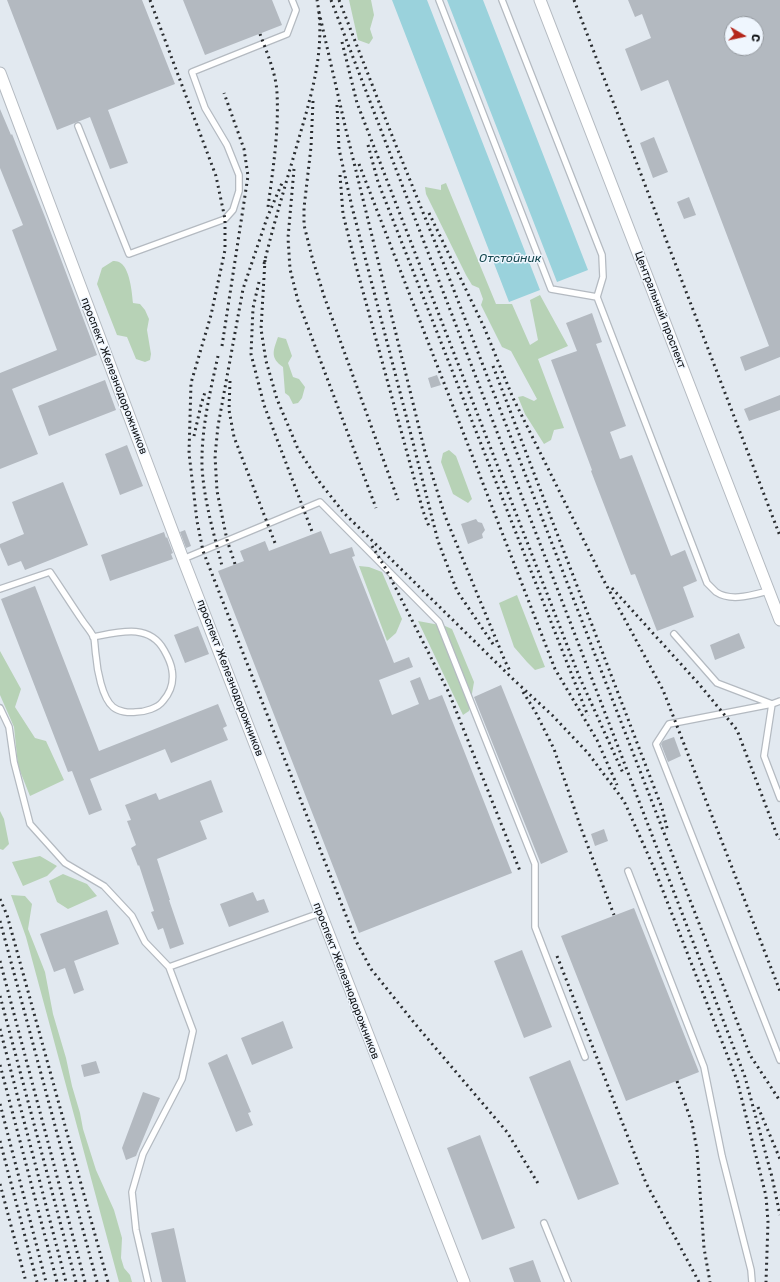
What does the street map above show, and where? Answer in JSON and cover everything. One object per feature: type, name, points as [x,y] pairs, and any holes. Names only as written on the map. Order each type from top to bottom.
[{"type":"street","name":"Центральный проспект","points":[[540,0],[780,620]]},
{"type":"street","name":"проспект Железнодорожников","points":[[0,73],[183,559],[464,1282]]},
{"type":"lane","points":[[78,126],[129,254],[225,219],[233,210],[239,191],[239,175],[227,145],[205,108],[192,72],[287,34],[296,10],[292,0]]},
{"type":"lane","points":[[439,0],[551,290],[597,297]]},
{"type":"lane","points":[[502,0],[602,255],[602,277],[597,297],[706,583],[717,592],[728,596],[742,597],[768,591]]},
{"type":"lane","points":[[183,559],[320,502],[439,622],[535,864],[535,927],[585,1057]]},
{"type":"lane","points":[[0,589],[50,572],[94,637],[97,668],[104,692],[113,707],[127,713],[141,712],[150,710],[162,703],[169,694],[173,681],[172,670],[169,659],[162,646],[155,638],[146,633],[136,631],[113,633],[94,637]]},
{"type":"lane","points":[[674,634],[717,683],[772,704]]},
{"type":"lane","points":[[780,701],[772,704],[669,724],[656,744],[780,1060]]},
{"type":"lane","points":[[772,704],[764,756],[780,798]]},
{"type":"lane","points":[[0,708],[9,727],[14,762],[30,824],[65,863],[104,886],[132,916],[145,942],[169,967],[193,1031],[182,1080],[143,1154],[132,1192],[136,1230],[148,1282]]},
{"type":"lane","points":[[628,871],[704,1067],[722,1156],[751,1270],[752,1282]]},
{"type":"lane","points":[[169,967],[320,913]]},
{"type":"lane","points":[[544,1223],[568,1282]]},
{"type":"green space","points":[[349,0],[371,0],[374,15],[370,29],[373,38],[369,44],[358,40]]},
{"type":"green space","points":[[446,183],[496,304],[512,304],[530,345],[538,340],[530,300],[540,295],[568,346],[538,359],[564,428],[554,430],[551,440],[544,444],[525,414],[518,397],[523,396],[534,401],[537,399],[511,351],[502,347],[481,305],[483,299],[479,288],[472,285],[466,275],[426,194],[425,187],[441,190],[441,185]]},
{"type":"green space","points":[[113,261],[119,262],[126,269],[130,281],[133,303],[140,304],[145,310],[149,319],[147,330],[151,354],[150,360],[145,362],[136,359],[127,337],[117,335],[97,284],[102,268]]},
{"type":"green space","points":[[278,337],[286,339],[292,356],[288,363],[293,377],[299,379],[305,387],[302,398],[298,403],[293,404],[289,396],[285,393],[283,367],[274,357],[274,350]]},
{"type":"green space","points":[[449,450],[456,456],[472,499],[468,503],[453,494],[441,462],[443,453]]},
{"type":"green space","points":[[359,566],[369,567],[382,572],[402,619],[396,633],[387,641]]},
{"type":"green space","points":[[517,595],[545,667],[535,670],[514,647],[499,603]]},
{"type":"green space","points":[[418,621],[445,626],[452,629],[474,682],[469,711],[463,715]]},
{"type":"green space","points":[[0,651],[21,689],[15,707],[35,738],[46,741],[64,780],[30,796],[18,766],[14,727],[0,695]]},
{"type":"green space","points":[[0,811],[4,819],[9,844],[3,850],[0,849]]},
{"type":"green space","points":[[40,856],[57,866],[47,876],[23,886],[12,862]]},
{"type":"green space","points":[[63,874],[87,884],[97,896],[68,909],[57,902],[49,881]]},
{"type":"green space","points":[[11,895],[25,896],[32,904],[28,929],[45,972],[53,1014],[66,1058],[83,1129],[96,1170],[114,1210],[122,1238],[121,1258],[124,1268],[130,1275],[132,1282],[119,1282],[26,937]]},
{"type":"water","name":"Отстойник","points":[[392,0],[427,0],[540,290],[509,302]]},
{"type":"water","name":"Отстойник","points":[[447,0],[483,0],[588,270],[557,282]]},
{"type":"building","points":[[7,0],[142,0],[175,84],[108,110],[128,163],[110,169],[90,117],[57,130]]},
{"type":"building","points":[[183,0],[272,0],[282,25],[205,55]]},
{"type":"building","points":[[628,0],[780,0],[780,357],[745,371],[740,357],[769,346],[668,80],[641,91],[625,49],[651,38],[642,14],[635,17]]},
{"type":"building","points":[[0,109],[11,135],[12,134],[45,217],[97,355],[12,389],[38,454],[0,469],[0,373],[57,350],[12,230],[23,225],[0,168]]},
{"type":"building","points":[[654,137],[668,172],[653,178],[640,143]]},
{"type":"building","points":[[689,197],[696,215],[684,219],[677,202]]},
{"type":"building","points":[[592,313],[602,342],[596,344],[626,426],[610,432],[620,459],[632,455],[671,556],[685,550],[697,581],[683,587],[694,617],[657,631],[635,574],[631,575],[591,471],[592,470],[551,360],[577,351],[566,323]]},
{"type":"building","points":[[437,375],[441,385],[431,388],[428,378]]},
{"type":"building","points":[[105,380],[116,410],[49,436],[38,406]]},
{"type":"building","points":[[780,395],[780,410],[749,421],[744,409]]},
{"type":"building","points":[[127,445],[143,486],[120,495],[105,454]]},
{"type":"building","points":[[63,482],[88,545],[25,570],[21,561],[8,566],[0,544],[24,534],[12,502]]},
{"type":"building","points":[[476,519],[478,522],[482,523],[485,530],[482,534],[483,538],[468,544],[461,524]]},
{"type":"building","points":[[185,530],[191,546],[186,548],[180,532]]},
{"type":"building","points":[[321,531],[330,554],[352,547],[355,556],[352,557],[394,663],[409,657],[413,667],[379,680],[392,715],[419,704],[410,681],[420,677],[429,700],[442,695],[512,873],[359,933],[218,571],[244,561],[240,551],[265,541],[269,551]]},
{"type":"building","points":[[164,532],[173,553],[171,554],[173,559],[110,581],[101,555]]},
{"type":"building","points":[[35,586],[99,751],[218,704],[227,726],[223,728],[228,740],[171,763],[165,749],[90,779],[102,810],[89,815],[72,771],[68,772],[1,599]]},
{"type":"building","points":[[198,626],[209,654],[185,663],[174,635]]},
{"type":"building","points":[[739,633],[745,648],[715,660],[710,645]]},
{"type":"building","points":[[501,685],[568,852],[541,864],[474,697]]},
{"type":"building","points":[[674,737],[681,756],[668,762],[661,744],[663,741]]},
{"type":"building","points":[[211,780],[223,812],[200,821],[207,839],[157,859],[184,944],[170,949],[163,928],[158,930],[151,912],[154,911],[139,865],[138,866],[131,848],[136,845],[127,821],[131,820],[125,805],[156,793],[159,800]]},
{"type":"building","points":[[604,829],[608,841],[595,846],[591,834]]},
{"type":"building","points":[[253,892],[257,901],[264,899],[269,912],[229,927],[220,904]]},
{"type":"building","points":[[634,908],[699,1072],[626,1101],[561,936]]},
{"type":"building","points":[[107,910],[119,944],[74,961],[84,990],[74,994],[65,968],[54,972],[40,934]]},
{"type":"building","points":[[522,950],[552,1027],[524,1038],[494,961]]},
{"type":"building","points":[[283,1021],[293,1048],[252,1065],[241,1038]]},
{"type":"building","points":[[227,1054],[251,1112],[248,1113],[253,1125],[236,1132],[208,1063]]},
{"type":"building","points":[[570,1060],[619,1184],[578,1200],[529,1077]]},
{"type":"building","points":[[96,1061],[100,1073],[84,1077],[81,1065]]},
{"type":"building","points":[[143,1092],[160,1098],[136,1156],[126,1160],[122,1148]]},
{"type":"building","points":[[480,1135],[515,1228],[482,1240],[447,1148]]},
{"type":"building","points":[[174,1228],[186,1282],[162,1282],[151,1233]]},
{"type":"building","points":[[533,1260],[541,1282],[514,1282],[509,1268]]},
{"type":"railway","points":[[150,0],[216,176],[225,219],[225,250],[211,315],[191,383],[189,453],[197,521],[203,551],[356,941],[371,969],[416,1025],[507,1132],[539,1185]]},
{"type":"railway","points":[[264,264],[313,87],[319,52],[320,35],[317,0]]},
{"type":"railway","points":[[331,0],[745,1077],[772,1177],[780,1215]]},
{"type":"railway","points":[[339,0],[443,262],[750,1055],[780,1101]]},
{"type":"railway","points":[[574,0],[780,536]]},
{"type":"railway","points":[[319,12],[346,130],[425,452],[445,516],[511,673]]},
{"type":"railway","points":[[260,34],[273,71],[277,93],[274,164],[268,207]]},
{"type":"railway","points":[[342,42],[357,103],[579,676],[623,773]]},
{"type":"railway","points":[[222,346],[248,176],[244,149],[224,93]]},
{"type":"railway","points":[[313,101],[311,147],[304,208],[304,225],[324,296],[398,500]]},
{"type":"railway","points":[[337,105],[339,149],[352,207],[438,541],[457,591],[495,647]]},
{"type":"railway","points":[[368,145],[378,182],[588,716]]},
{"type":"railway","points":[[359,164],[555,669],[597,740],[617,785]]},
{"type":"railway","points":[[294,169],[288,238],[290,269],[298,301],[376,508]]},
{"type":"railway","points":[[340,175],[343,214],[356,266],[423,511],[430,529]]},
{"type":"railway","points":[[235,564],[227,540],[217,491],[215,456],[218,426],[243,289],[267,218],[282,183]]},
{"type":"railway","points":[[429,213],[484,327],[513,398],[603,579],[663,690],[780,991]]},
{"type":"railway","points":[[265,260],[261,329],[266,361],[277,399],[298,449],[318,480],[344,513],[515,681],[552,715],[588,753],[624,801],[654,868],[737,1080],[766,1196],[768,1222],[766,1282]]},
{"type":"railway","points":[[259,282],[253,308],[251,354],[264,405],[313,534]]},
{"type":"railway","points":[[218,356],[209,397],[203,439],[202,467],[207,505],[222,566]]},
{"type":"railway","points":[[493,366],[662,808],[668,832]]},
{"type":"railway","points":[[230,381],[229,410],[234,437],[275,543]]},
{"type":"railway","points":[[194,436],[205,392]]},
{"type":"railway","points":[[372,546],[386,569],[449,693],[520,871]]},
{"type":"railway","points":[[612,588],[699,684],[737,730],[777,835],[780,839]]},
{"type":"railway","points":[[523,692],[535,711],[554,749],[581,828],[614,915]]},
{"type":"railway","points":[[0,899],[7,915],[108,1282]]},
{"type":"railway","points":[[0,921],[97,1282]]},
{"type":"railway","points":[[557,956],[646,1183],[699,1282]]},
{"type":"railway","points":[[0,961],[85,1282]]},
{"type":"railway","points":[[0,996],[76,1282]]},
{"type":"railway","points":[[0,1029],[66,1282]]},
{"type":"railway","points":[[0,1065],[57,1282]]},
{"type":"railway","points":[[677,1081],[692,1123],[697,1150],[704,1248],[710,1282]]},
{"type":"railway","points":[[0,1104],[46,1282]]},
{"type":"railway","points":[[758,1107],[780,1159]]},
{"type":"railway","points":[[0,1141],[37,1282]]},
{"type":"railway","points":[[0,1184],[26,1282]]}]
